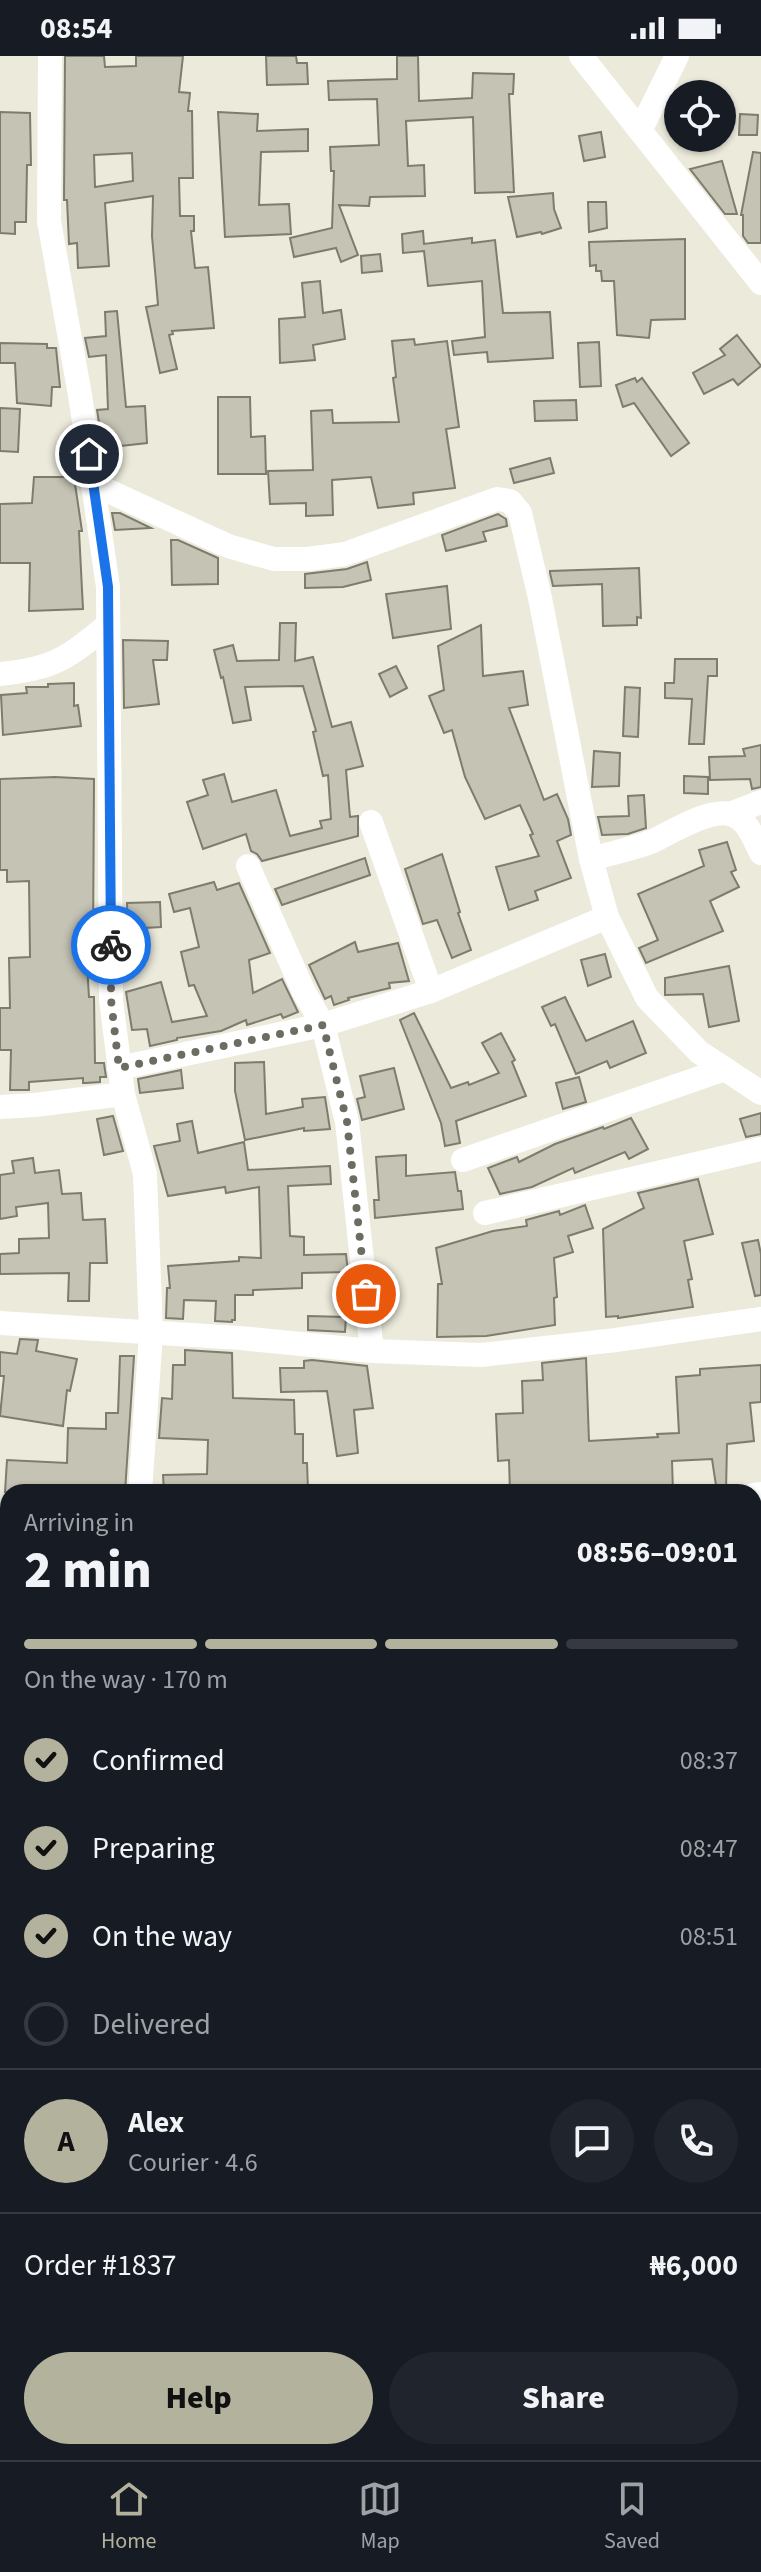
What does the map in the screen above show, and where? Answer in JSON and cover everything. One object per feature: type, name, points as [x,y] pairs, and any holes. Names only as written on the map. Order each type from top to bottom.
[{"type":"street","points":[[50,56],[49,221],[80,395],[108,587],[111,1000],[123,1094],[145,1174],[151,1333],[141,1484]]},
{"type":"street","points":[[581,56],[761,283]]},
{"type":"street","points":[[640,131],[677,56]]},
{"type":"street","points":[[93,484],[228,546],[274,559],[345,554],[497,499],[510,501],[520,513],[540,598],[591,859],[607,917],[647,998],[699,1052],[761,1093]]},
{"type":"street","points":[[0,674],[34,671],[70,656],[108,625]]},
{"type":"street","points":[[591,859],[652,841],[690,823],[730,814],[761,802]]},
{"type":"street","points":[[730,814],[744,822],[761,853]]},
{"type":"street","points":[[371,822],[431,991]]},
{"type":"street","points":[[248,866],[304,992],[323,1025],[347,1122],[372,1351]]},
{"type":"street","points":[[119,1068],[323,1025],[431,991],[607,917]]},
{"type":"street","points":[[463,1160],[725,1069]]},
{"type":"street","points":[[0,1107],[123,1094]]},
{"type":"street","points":[[485,1213],[761,1149]]},
{"type":"street","points":[[0,1323],[240,1338],[372,1351],[481,1355],[761,1319]]},
{"type":"building","points":[[65,56],[104,56],[105,67],[136,66],[136,56],[183,56],[179,92],[190,93],[188,111],[192,111],[193,178],[179,178],[180,216],[194,216],[194,231],[191,231],[195,268],[208,267],[214,328],[172,331],[173,334],[169,335],[177,369],[160,373],[146,307],[158,305],[152,236],[153,196],[105,203],[109,266],[78,268],[77,243],[69,244],[67,200],[64,200]],"holes":[[[132,153],[133,181],[95,187],[94,155]]]},
{"type":"building","points":[[266,56],[296,56],[297,63],[307,63],[308,84],[267,85]]},
{"type":"building","points":[[397,56],[418,56],[419,101],[472,98],[473,73],[514,74],[513,94],[509,94],[514,192],[475,193],[473,117],[406,121],[408,166],[424,165],[425,196],[370,197],[369,206],[339,205],[358,255],[341,262],[336,248],[294,257],[290,238],[332,228],[334,171],[331,171],[330,147],[379,145],[377,99],[329,100],[328,81],[397,79]]},
{"type":"building","points":[[0,112],[30,113],[31,165],[27,165],[26,222],[15,222],[15,234],[0,233]]},
{"type":"building","points":[[218,112],[258,114],[257,131],[308,129],[308,151],[261,152],[259,205],[289,204],[291,234],[225,237]]},
{"type":"building","points":[[740,114],[758,115],[757,135],[739,135]]},
{"type":"building","points":[[601,132],[605,157],[584,161],[579,136]]},
{"type":"building","points":[[753,152],[761,153],[761,243],[748,243],[743,236],[741,215]]},
{"type":"building","points":[[722,161],[737,214],[725,214],[690,169]]},
{"type":"building","points":[[553,193],[554,209],[561,228],[517,237],[508,197]]},
{"type":"building","points":[[588,202],[606,202],[607,228],[589,232]]},
{"type":"building","points":[[423,231],[424,244],[472,238],[472,243],[495,240],[503,313],[550,312],[553,358],[488,362],[487,352],[454,355],[452,341],[485,337],[482,281],[428,286],[424,251],[403,253],[402,234]]},
{"type":"building","points":[[685,239],[685,319],[651,320],[649,338],[617,335],[614,281],[602,281],[601,271],[596,271],[596,265],[590,266],[589,242]]},
{"type":"building","points":[[380,254],[382,271],[362,273],[361,256]]},
{"type":"building","points":[[320,281],[323,313],[341,310],[345,339],[313,345],[315,360],[280,363],[279,319],[305,317],[302,283]]},
{"type":"building","points":[[117,311],[126,407],[145,406],[147,443],[103,448],[97,410],[108,409],[106,355],[89,357],[85,338],[106,336],[105,312]]},
{"type":"building","points":[[737,335],[761,366],[738,385],[733,379],[704,394],[693,373],[725,355],[720,349]]},
{"type":"building","points":[[414,339],[415,345],[447,341],[459,427],[446,429],[455,488],[413,493],[414,504],[378,508],[371,477],[332,480],[333,515],[306,516],[306,503],[270,504],[268,471],[313,470],[311,411],[332,410],[333,423],[399,422],[392,341]]},
{"type":"building","points":[[599,342],[601,386],[580,387],[578,343]]},
{"type":"building","points":[[0,343],[47,344],[47,348],[56,348],[60,387],[52,387],[51,406],[17,403],[15,363],[0,363]]},
{"type":"building","points":[[635,378],[637,382],[642,378],[689,443],[671,456],[634,403],[623,407],[616,385]]},
{"type":"building","points":[[218,397],[250,397],[251,437],[265,436],[266,474],[218,474]]},
{"type":"building","points":[[576,400],[577,420],[535,421],[534,401]]},
{"type":"building","points":[[0,408],[20,409],[18,452],[0,451]]},
{"type":"building","points":[[550,458],[554,473],[514,483],[510,469]]},
{"type":"building","points":[[34,477],[74,477],[82,531],[79,531],[83,609],[29,611],[30,563],[0,563],[0,504],[32,503]]},
{"type":"building","points":[[112,513],[120,513],[151,528],[115,530]]},
{"type":"building","points":[[498,514],[506,519],[507,526],[483,532],[486,541],[446,551],[442,535]]},
{"type":"building","points":[[171,540],[178,540],[218,558],[218,584],[172,585]]},
{"type":"building","points":[[367,562],[371,580],[343,587],[305,588],[305,574],[347,569]]},
{"type":"building","points":[[639,568],[641,618],[637,617],[637,625],[603,626],[602,584],[553,586],[550,573],[550,571]]},
{"type":"building","points":[[447,586],[451,629],[393,638],[386,594]]},
{"type":"building","points":[[280,623],[296,623],[295,661],[313,657],[332,727],[351,722],[363,766],[346,770],[350,817],[358,816],[358,836],[262,861],[251,851],[246,834],[203,849],[187,802],[208,795],[203,780],[224,774],[232,802],[276,790],[290,836],[322,828],[320,821],[331,819],[328,775],[323,776],[313,732],[316,731],[303,686],[245,687],[251,720],[233,723],[221,678],[214,650],[233,645],[237,661],[279,660]]},
{"type":"building","points":[[481,625],[483,676],[523,671],[528,705],[509,708],[544,800],[557,794],[571,835],[557,841],[571,878],[535,891],[538,900],[509,910],[496,867],[539,856],[530,835],[533,834],[520,805],[485,819],[465,777],[452,730],[444,733],[429,696],[444,690],[438,646]]},
{"type":"building","points":[[123,640],[168,641],[167,660],[153,660],[159,704],[124,708]]},
{"type":"building","points":[[675,659],[717,659],[717,676],[708,676],[704,744],[689,744],[692,699],[665,698],[665,683],[674,683]]},
{"type":"building","points":[[396,666],[407,688],[390,697],[379,674]]},
{"type":"building","points":[[74,683],[74,706],[78,705],[81,726],[3,735],[1,695],[27,693],[26,687]]},
{"type":"building","points":[[625,687],[640,688],[638,737],[623,736]]},
{"type":"building","points":[[761,745],[761,787],[752,789],[750,779],[710,780],[709,757],[745,756],[743,749]]},
{"type":"building","points":[[594,751],[620,753],[619,786],[592,787]]},
{"type":"building","points":[[684,776],[708,777],[708,794],[684,793]]},
{"type":"building","points":[[0,779],[94,779],[93,948],[86,948],[89,997],[94,997],[95,1063],[104,1063],[106,1077],[100,1077],[100,1082],[86,1083],[83,1083],[83,1078],[29,1082],[29,1090],[10,1090],[11,1050],[0,1050],[0,1008],[10,1008],[9,958],[30,957],[29,881],[7,882],[7,870],[0,870]]},
{"type":"building","points":[[644,795],[646,828],[628,834],[602,835],[598,817],[629,816],[628,796]]},
{"type":"building","points":[[727,842],[736,870],[731,872],[739,887],[710,901],[723,931],[646,963],[639,948],[658,940],[638,894],[704,866],[699,850]]},
{"type":"building","points":[[442,854],[471,950],[452,958],[437,920],[423,924],[405,869]]},
{"type":"building","points":[[365,858],[370,875],[282,905],[275,889]]},
{"type":"building","points":[[214,882],[217,890],[239,883],[270,953],[249,960],[253,993],[282,979],[298,1012],[247,1025],[246,1020],[221,1031],[150,1046],[147,1029],[132,1030],[126,992],[161,982],[172,1022],[207,1016],[194,985],[189,986],[181,952],[199,947],[190,908],[174,912],[169,894]]},
{"type":"building","points":[[160,902],[161,927],[128,929],[127,903]]},
{"type":"building","points":[[355,942],[358,952],[398,943],[409,981],[389,983],[390,988],[348,998],[334,1005],[331,996],[325,999],[309,965]]},
{"type":"building","points":[[605,954],[611,977],[588,986],[581,960]]},
{"type":"building","points":[[729,966],[739,1021],[709,1027],[703,994],[665,995],[665,978]]},
{"type":"building","points":[[565,997],[586,1041],[633,1021],[646,1053],[610,1068],[607,1061],[576,1074],[555,1024],[551,1026],[542,1007]]},
{"type":"building","points":[[414,1013],[451,1088],[468,1082],[469,1085],[499,1073],[482,1043],[501,1033],[515,1060],[512,1062],[526,1096],[456,1121],[460,1143],[445,1146],[441,1123],[400,1020]]},
{"type":"building","points":[[264,1062],[266,1114],[303,1107],[302,1099],[325,1097],[330,1129],[304,1131],[304,1128],[245,1140],[235,1091],[235,1063]]},
{"type":"building","points":[[394,1068],[404,1109],[362,1120],[357,1099],[365,1097],[360,1076]]},
{"type":"building","points":[[181,1070],[183,1088],[140,1093],[138,1079]]},
{"type":"building","points":[[579,1077],[586,1102],[563,1109],[556,1083]]},
{"type":"building","points":[[761,1113],[761,1134],[746,1137],[740,1119]]},
{"type":"building","points":[[113,1116],[123,1151],[104,1155],[97,1119]]},
{"type":"building","points":[[631,1118],[648,1149],[629,1159],[625,1152],[575,1173],[573,1168],[532,1187],[500,1194],[488,1168],[517,1157],[519,1162],[555,1144]]},
{"type":"building","points":[[192,1121],[198,1153],[244,1142],[248,1170],[330,1166],[331,1184],[288,1186],[290,1236],[304,1237],[304,1255],[346,1254],[348,1272],[302,1273],[302,1288],[253,1290],[253,1295],[235,1295],[235,1320],[232,1322],[215,1321],[216,1301],[184,1300],[183,1319],[166,1318],[167,1288],[170,1288],[168,1266],[239,1261],[239,1257],[261,1258],[259,1187],[226,1193],[225,1187],[168,1196],[154,1146],[180,1141],[177,1124]]},
{"type":"building","points":[[406,1155],[406,1176],[455,1172],[463,1209],[375,1218],[374,1200],[379,1200],[376,1157]]},
{"type":"building","points":[[33,1158],[35,1173],[59,1170],[62,1194],[81,1193],[83,1220],[105,1219],[107,1263],[90,1263],[89,1301],[68,1301],[69,1273],[0,1274],[0,1254],[19,1253],[19,1239],[49,1238],[48,1203],[16,1207],[17,1216],[0,1219],[0,1175],[14,1173],[12,1161]]},
{"type":"building","points":[[698,1179],[713,1234],[684,1241],[692,1279],[688,1280],[693,1307],[606,1317],[603,1229],[644,1208],[638,1193]]},
{"type":"building","points":[[585,1205],[593,1228],[568,1236],[573,1252],[554,1258],[557,1297],[554,1298],[555,1325],[486,1336],[437,1337],[438,1284],[442,1284],[436,1248],[493,1231],[527,1226],[526,1220],[559,1211],[560,1215]]},
{"type":"building","points":[[758,1240],[761,1295],[755,1296],[742,1243]]},
{"type":"building","points":[[308,1316],[346,1317],[345,1332],[308,1330]]},
{"type":"building","points":[[20,1339],[38,1340],[36,1351],[77,1359],[70,1391],[67,1390],[63,1426],[0,1416],[4,1376],[0,1376],[0,1352],[17,1354]]},
{"type":"building","points":[[185,1350],[232,1353],[233,1398],[294,1400],[295,1434],[303,1434],[303,1463],[307,1463],[308,1484],[164,1484],[163,1475],[207,1474],[208,1440],[159,1438],[162,1398],[172,1399],[173,1365],[185,1365]]},
{"type":"building","points":[[120,1356],[134,1356],[126,1484],[6,1484],[7,1460],[67,1463],[68,1428],[106,1429],[106,1413],[118,1413]]},
{"type":"building","points":[[586,1358],[589,1441],[679,1433],[676,1377],[700,1375],[700,1369],[761,1365],[761,1402],[750,1403],[754,1441],[727,1444],[726,1484],[716,1484],[712,1459],[672,1461],[673,1484],[510,1484],[509,1460],[498,1461],[496,1414],[523,1413],[522,1381],[543,1380],[542,1363]]},
{"type":"building","points":[[304,1361],[367,1366],[373,1408],[354,1410],[358,1453],[337,1456],[327,1391],[281,1392],[280,1368],[304,1368]]},
{"type":"way so far","points":[[111,945],[111,1000],[119,1068],[323,1025],[347,1122],[366,1294]]},
{"type":"route","points":[[89,454],[108,587],[111,945]]}]
